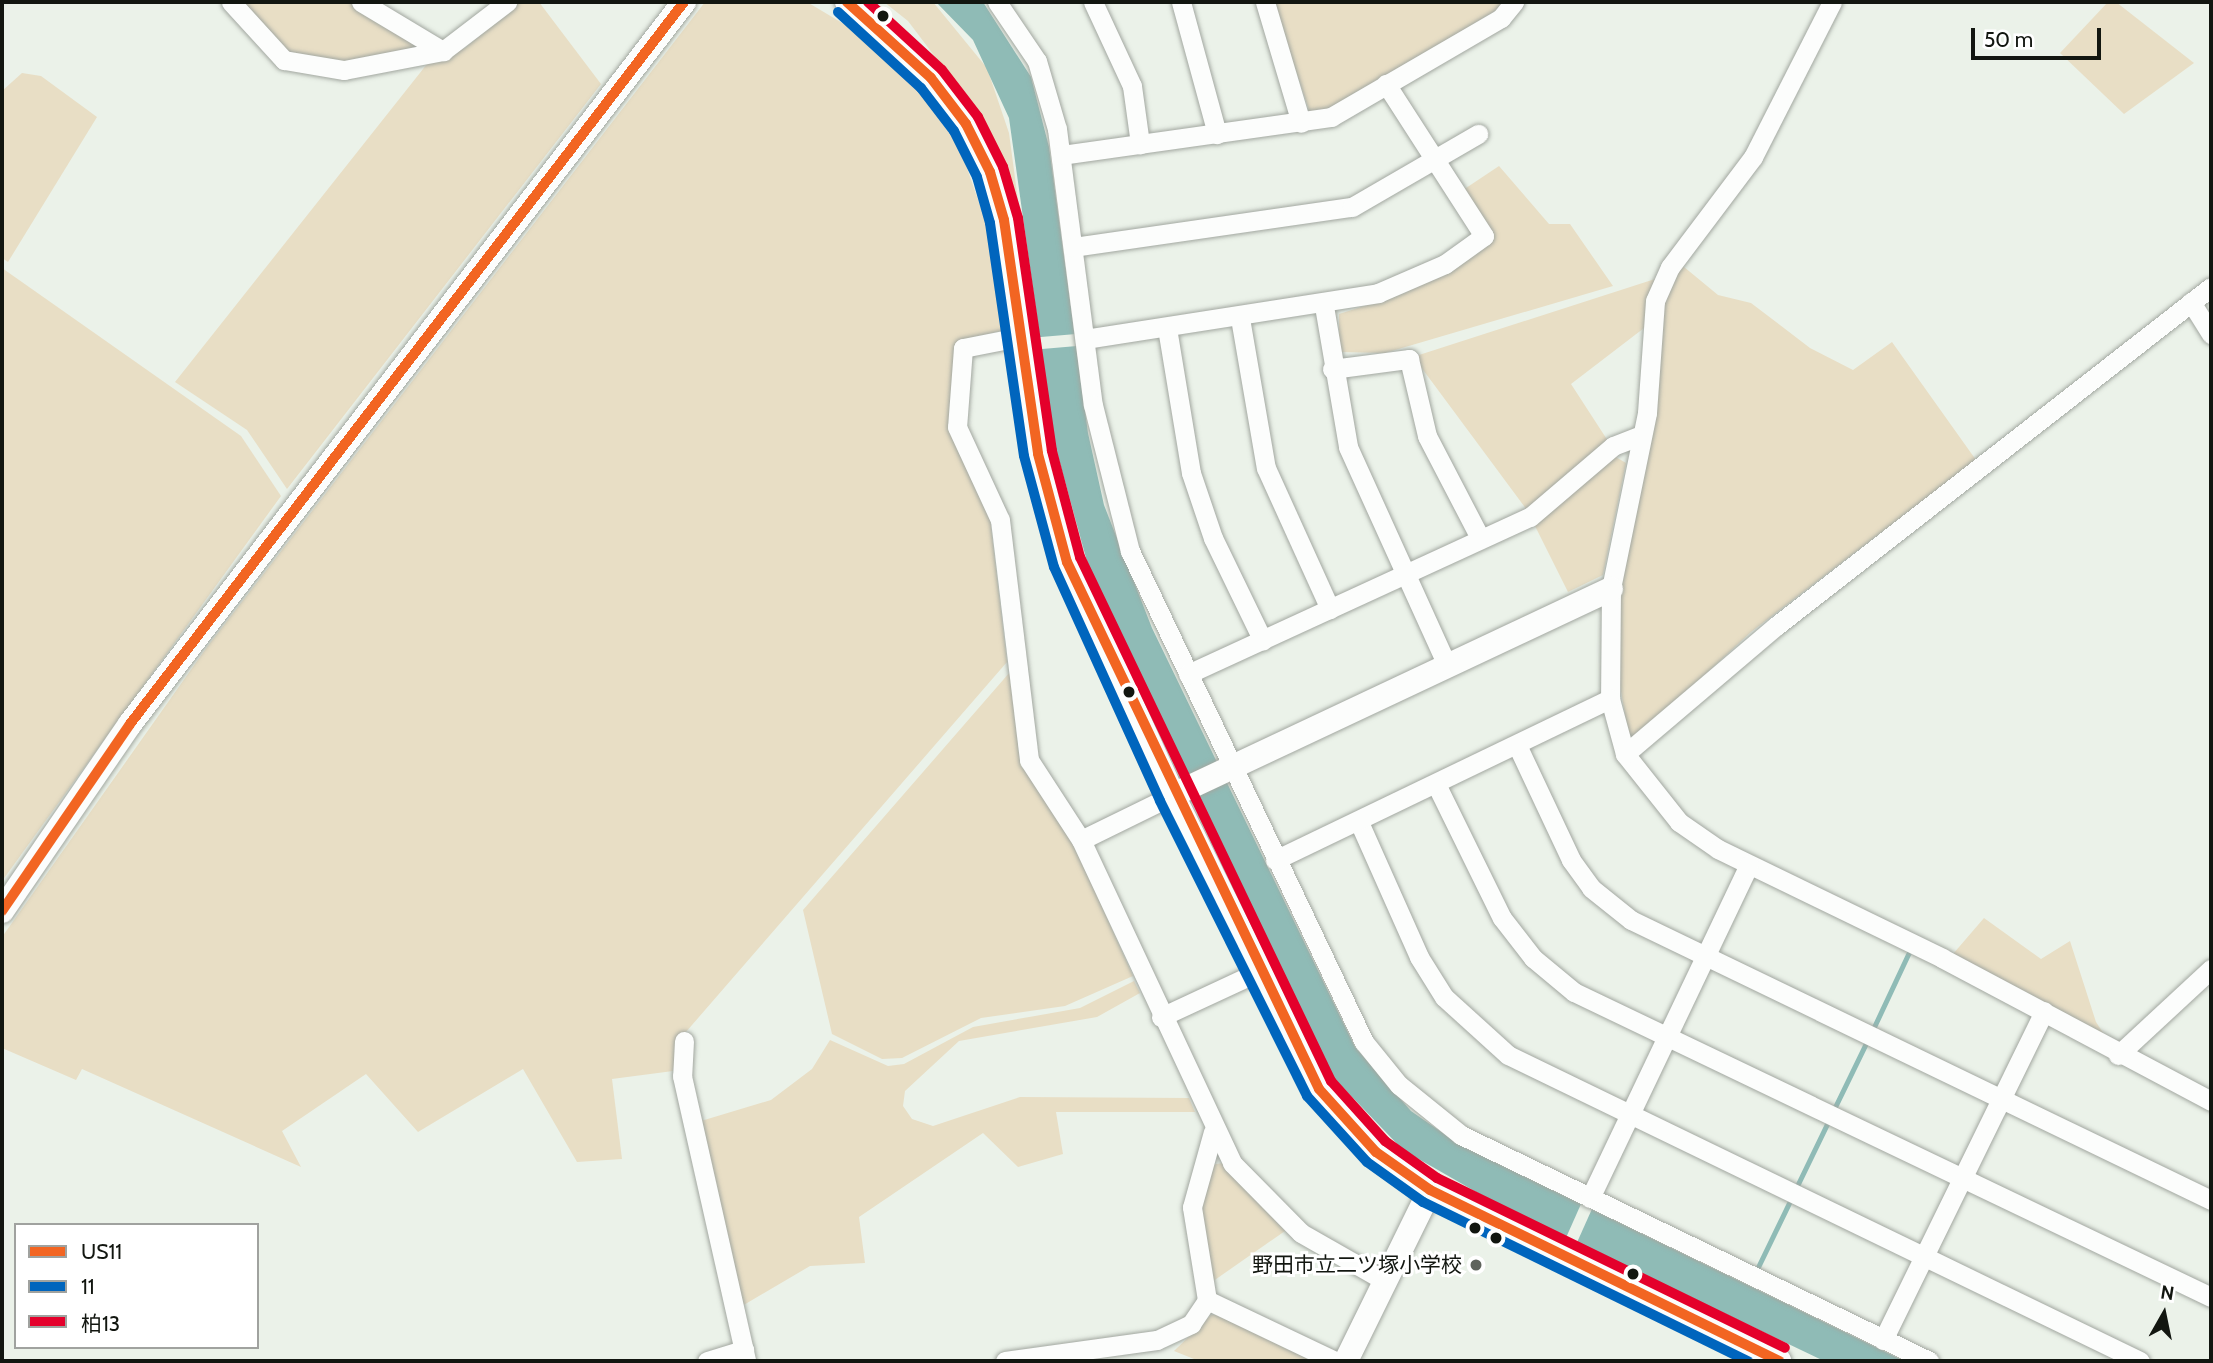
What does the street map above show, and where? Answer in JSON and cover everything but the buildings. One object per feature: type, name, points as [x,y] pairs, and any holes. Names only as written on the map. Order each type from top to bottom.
[{"type":"street","points":[[232,2],[284,60],[344,70],[443,51],[507,2]]},
{"type":"street","points":[[361,2],[443,51]]},
{"type":"street","points":[[2,911],[138,713],[684,2]]},
{"type":"street","points":[[847,2],[930,78],[966,124],[1004,220],[1038,454],[1067,562],[1179,792],[1258,972],[1334,1108],[1376,1152],[1430,1190],[1779,1361]]},
{"type":"street","points":[[997,2],[1037,61],[1061,155],[1085,339],[1109,486],[1150,600],[1188,674],[1225,770],[1275,860],[1364,1042],[1399,1085],[1461,1135],[1929,1361]]},
{"type":"street","points":[[1093,2],[1132,86],[1140,144]]},
{"type":"street","points":[[1181,2],[1217,134]]},
{"type":"street","points":[[1265,2],[1301,123]]},
{"type":"street","points":[[1061,155],[1301,123],[1338,114],[1501,18],[1514,2]]},
{"type":"street","points":[[1832,2],[1753,157],[1661,282],[1647,413],[1637,437],[1611,589],[1610,699],[1625,754],[1679,822],[1749,865],[2043,1011],[2118,1055],[2211,1101]]},
{"type":"street","points":[[1085,339],[1324,306],[1410,282],[1484,236],[1386,84]]},
{"type":"street","points":[[1073,247],[1352,207],[1434,162],[1478,134]]},
{"type":"street","points":[[1625,754],[1776,626],[2211,287]]},
{"type":"street","points":[[2191,302],[2211,334]]},
{"type":"street","points":[[1324,306],[1332,369],[1348,447],[1447,665]]},
{"type":"street","points":[[1240,318],[1266,468],[1330,609]]},
{"type":"street","points":[[1167,328],[1191,473],[1213,537],[1263,641]]},
{"type":"street","points":[[1019,337],[963,348],[957,428],[999,520],[1029,760],[1081,840],[1213,1132],[1269,1206],[1336,1258],[1385,1281]]},
{"type":"street","points":[[1332,369],[1409,359],[1427,436],[1480,538]]},
{"type":"street","points":[[1188,674],[1530,517],[1613,446],[1637,437]]},
{"type":"street","points":[[1081,840],[1611,589]]},
{"type":"street","points":[[1275,860],[1359,822],[1610,699]]},
{"type":"street","points":[[1517,745],[1591,888],[1631,920],[2211,1200]]},
{"type":"street","points":[[1436,784],[1502,918],[1533,958],[1598,1006],[1963,1176],[2211,1297]]},
{"type":"street","points":[[1359,822],[1444,997],[1507,1055],[2140,1361]]},
{"type":"street","points":[[1590,1198],[1749,865]]},
{"type":"street","points":[[1161,1017],[1258,972]]},
{"type":"street","points":[[2118,1055],[2208,977]]},
{"type":"street","points":[[1883,1340],[2043,1011]]},
{"type":"street","points":[[684,1041],[682,1076],[745,1356],[707,1361]]},
{"type":"street","points":[[1005,1361],[1180,1334],[1207,1300],[1192,1207],[1213,1132]]},
{"type":"street","points":[[1346,1361],[1430,1190]]},
{"type":"street","points":[[1207,1300],[1335,1361]]},
{"type":"shaded area","points":[[242,2],[349,2],[421,46],[345,62],[289,54]]},
{"type":"shaded area","points":[[520,2],[539,2],[601,84],[287,489],[247,430],[175,382],[427,64],[465,48]]},
{"type":"shaded area","points":[[705,2],[807,2],[864,36],[907,74],[960,148],[991,237],[1005,330],[958,341],[950,431],[990,519],[1007,662],[679,1040],[673,1071],[612,1079],[622,1159],[577,1162],[523,1069],[418,1132],[366,1074],[282,1131],[301,1167],[82,1069],[76,1080],[2,1048],[2,937],[207,647]]},
{"type":"shaded area","points":[[884,2],[933,2],[987,68],[1009,133],[1024,245],[1008,181],[976,111],[908,21]]},
{"type":"shaded area","points":[[1273,2],[1510,2],[1336,107],[1310,113]]},
{"type":"shaded area","points":[[2108,2],[2116,2],[2194,63],[2124,114],[2060,53]]},
{"type":"shaded area","points":[[22,73],[41,76],[97,117],[8,262],[2,258],[2,91]]},
{"type":"shaded area","points":[[1499,166],[1549,224],[1570,224],[1613,286],[1385,353],[1339,352],[1339,314],[1405,293],[1494,239],[1463,190]]},
{"type":"shaded area","points":[[1678,262],[1718,295],[1751,303],[1810,348],[1853,370],[1892,342],[1976,460],[1751,632],[1630,744],[1614,650],[1616,604],[1658,310]]},
{"type":"shaded area","points":[[2,268],[241,436],[281,496],[2,881]]},
{"type":"shaded area","points":[[1655,279],[1648,325],[1571,384],[1608,441],[1527,510],[1418,363],[1419,355]]},
{"type":"shaded area","points":[[1614,456],[1626,463],[1603,575],[1568,592],[1534,524]]},
{"type":"shaded area","points":[[1010,672],[1019,753],[1077,851],[1133,976],[1065,1006],[981,1018],[902,1058],[882,1059],[832,1034],[803,910]]},
{"type":"shaded area","points":[[1984,918],[2041,959],[2070,941],[2096,1022],[2109,1042],[1953,954]]},
{"type":"shaded area","points":[[1134,981],[1140,993],[1097,1017],[959,1041],[905,1091],[903,1106],[912,1119],[933,1126],[1020,1097],[1189,1098],[1195,1112],[1056,1112],[1063,1154],[1018,1167],[983,1133],[859,1217],[865,1263],[810,1266],[742,1306],[701,1121],[771,1100],[812,1069],[830,1040],[888,1066],[904,1064],[973,1027],[1080,1008]]},
{"type":"shaded area","points":[[1223,1163],[1285,1231],[1209,1284],[1200,1209],[1210,1165]]},
{"type":"shaded area","points":[[1211,1315],[1217,1315],[1316,1361],[1199,1361],[1174,1351]]},
{"type":"water","points":[[936,2],[983,2],[1031,77],[1049,147],[1088,433],[1104,505],[1152,628],[1355,1047],[1411,1111],[1463,1147],[1904,1361],[1824,1361],[1499,1205],[1403,1150],[1333,1077],[1088,565],[1055,445],[1009,118],[973,40]]},
{"type":"pier","points":[[1076,334],[1077,346],[1039,349],[1038,337]]},
{"type":"pier","points":[[1581,1204],[1592,1209],[1576,1245],[1565,1240]]},
{"type":"waterway","points":[[1873,1029],[1910,950]]},
{"type":"waterway","points":[[1834,1109],[1866,1043]]},
{"type":"waterway","points":[[1796,1188],[1827,1124]]},
{"type":"waterway","points":[[1758,1267],[1789,1203]]},
{"type":"transit line","name":"US11","points":[[2,911],[130,724],[684,2]]},
{"type":"transit line","name":"US11","points":[[847,2],[931,78],[966,124],[990,172],[1004,220],[1038,454],[1067,562],[1319,1089],[1376,1152],[1430,1190],[1779,1361]]},
{"type":"transit line","name":"柏13","points":[[868,2],[942,70],[978,117],[1003,167],[1018,218],[1052,451],[1080,557],[1331,1081],[1385,1141],[1437,1178],[1785,1348]]},
{"type":"transit line","name":"11","points":[[838,12],[921,88],[954,131],[977,177],[990,223],[1024,456],[1054,567],[1160,801],[1307,1096],[1367,1162],[1423,1202],[1748,1361]]},
{"type":"place","name":"野田市立二ツ塚小学校","points":[[1476,1265]]}]
